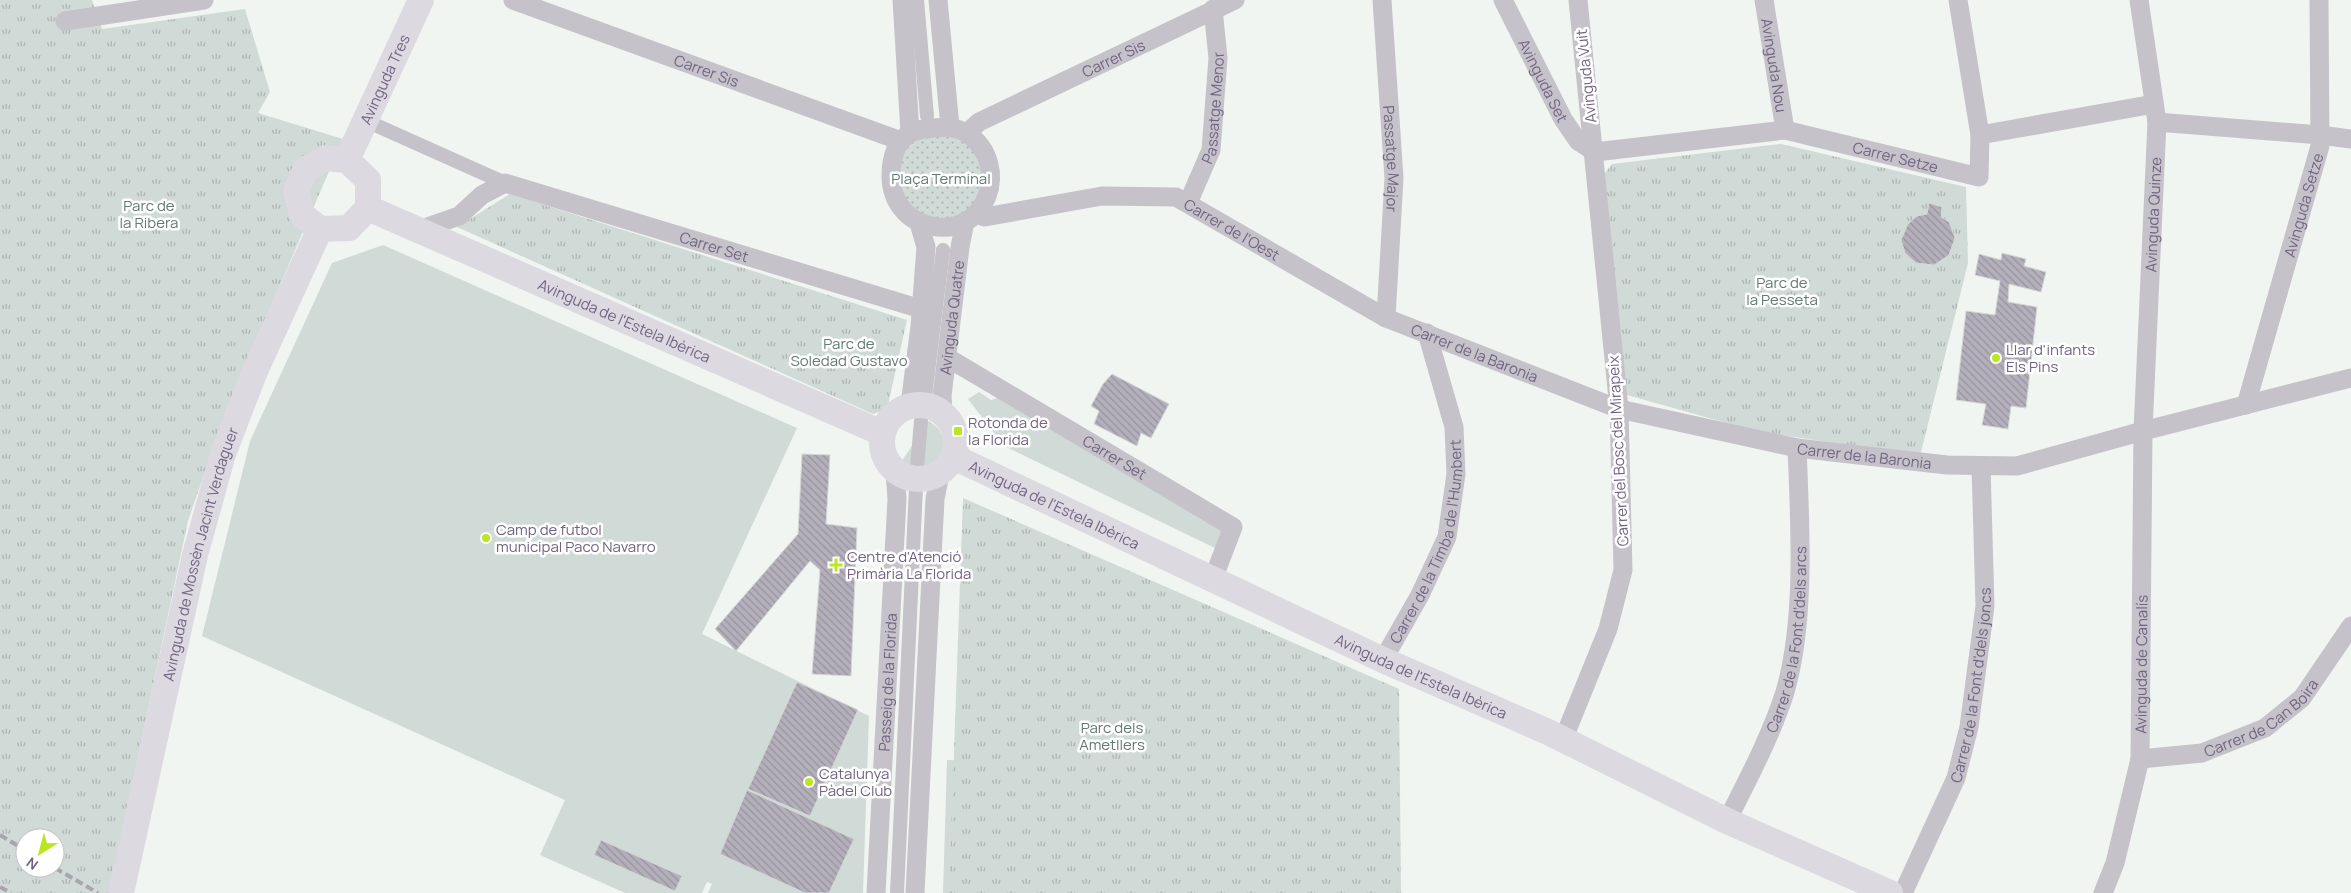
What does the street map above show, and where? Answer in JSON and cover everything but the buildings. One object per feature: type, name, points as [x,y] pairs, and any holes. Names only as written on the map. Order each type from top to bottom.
[{"type":"main road","name":"Avinguda Tres","points":[[347,160],[360,119],[421,0]]},
{"type":"main road","points":[[325,158],[347,160],[368,180],[368,208],[349,228],[320,229],[302,214],[296,192],[305,170],[325,158]]},
{"type":"main road","name":"Avinguda de l'Estela Ibèrica","points":[[368,208],[882,433]]},
{"type":"main road","name":"Avinguda de Mossèn Jacint Verdaguer","points":[[121,893],[195,555],[223,454],[255,371],[320,229]]},
{"type":"main road","points":[[925,409],[953,425],[957,438],[927,467],[882,448],[882,433],[889,418],[898,410],[925,409]]},
{"type":"main road","name":"Avinguda de l'Estela Ibèrica","points":[[927,467],[1213,579],[1383,660],[1563,740],[1727,821],[1890,893]]},
{"type":"street","name":"Carrer Sis","points":[[513,0],[906,137]]},
{"type":"street","points":[[902,0],[906,137],[894,157],[890,174],[894,195],[902,209],[919,223],[942,228],[971,218],[988,196],[991,173],[982,148],[959,130],[938,0]]},
{"type":"street","points":[[917,0],[927,116]]},
{"type":"street","name":"Carrer Sis","points":[[959,130],[1235,0]]},
{"type":"street","name":"Passatge Major","points":[[1382,0],[1394,178],[1386,318]]},
{"type":"street","name":"Avinguda Set","points":[[1503,0],[1563,119],[1578,141],[1595,152]]},
{"type":"street","name":"Avinguda Vuit","points":[[1578,0],[1595,152]]},
{"type":"street","name":"Avinguda Nou","points":[[1764,0],[1785,130]]},
{"type":"street","points":[[1958,0],[1980,134],[2155,113],[2351,139]]},
{"type":"street","name":"Avinguda Quinze","points":[[2139,0],[2155,113],[2143,431]]},
{"type":"street","name":"Avinguda Setze","points":[[2246,405],[2320,146],[2319,0]]},
{"type":"street","points":[[65,21],[193,1]]},
{"type":"street","name":"Passatge Menor","points":[[1188,203],[1210,150],[1218,58],[1213,9]]},
{"type":"street","name":"Carrer Set","points":[[360,119],[505,182],[921,309]]},
{"type":"street","points":[[906,137],[959,130]]},
{"type":"street","name":"Carrer Setze","points":[[1595,152],[1785,130],[1979,177],[1980,134]]},
{"type":"street","name":"Carrer del Bosc del Mirapeix","points":[[1563,740],[1608,629],[1623,570],[1618,409],[1595,152]]},
{"type":"street","points":[[419,230],[459,216],[482,195],[505,182]]},
{"type":"street","name":"Carrer de l'Oest","points":[[971,218],[1102,196],[1176,197],[1386,318]]},
{"type":"street","name":"Avinguda Quatre","points":[[925,409],[948,358],[960,247],[971,218]]},
{"type":"street","name":"Avinguda Quatre","points":[[919,223],[926,248],[921,309],[925,409]]},
{"type":"street","name":"Avinguda Quatre","points":[[925,409],[943,250]]},
{"type":"street","name":"Carrer de la Baronia","points":[[1386,318],[1618,409],[1797,448],[1947,465],[2017,466],[2143,431],[2351,378]]},
{"type":"street","name":"Carrer de la Timba de l'Humbert","points":[[1383,660],[1420,595],[1446,537],[1456,474],[1454,427],[1427,333]]},
{"type":"street","name":"Carrer Set","points":[[948,358],[1234,527],[1213,579]]},
{"type":"street","points":[[915,893],[936,486],[927,467],[925,409]]},
{"type":"street","name":"Avinguda de Canalís","points":[[2103,893],[2115,863],[2140,759],[2143,431]]},
{"type":"street","name":"Carrer de la Font d'dels arcs","points":[[1727,821],[1756,762],[1785,692],[1797,629],[1800,516],[1797,448]]},
{"type":"street","name":"Carrer de la Font d'dels joncs","points":[[1903,893],[1956,778],[1969,727],[1985,606],[1981,466]]},
{"type":"street","name":"Passeig de la Florida","points":[[876,893],[897,499],[927,467]]},
{"type":"street","name":"Passeig de la Florida","points":[[897,893],[916,486]]},
{"type":"street","name":"Carrer de Can Boira","points":[[2140,759],[2202,753],[2265,728],[2302,698],[2351,626]]},
{"type":"green space","name":"Parc de la Ribera","points":[[0,0],[92,0],[102,29],[245,9],[270,92],[258,113],[343,139],[227,408],[188,521],[109,893],[0,893]]},
{"type":"green space","name":"Plaça Terminal","points":[[950,127],[982,149],[988,196],[942,228],[902,209],[894,157],[901,141]]},
{"type":"green space","name":"Parc de la Pesseta","points":[[1781,144],[1966,187],[1968,263],[1920,456],[1755,431],[1627,395],[1601,178],[1612,164]]},
{"type":"green space","name":"Parc de Soledad Gustavo","points":[[510,194],[907,320],[887,409],[873,414],[457,227]]},
{"type":"green space","name":"Camp de futbol municipal Paco Navarro","points":[[383,245],[797,428],[702,634],[869,716],[863,893],[708,893],[712,884],[707,882],[702,893],[625,893],[540,855],[565,800],[202,636],[250,441],[332,263]]},
{"type":"green space","points":[[979,392],[991,400],[1001,397],[1225,531],[1217,549],[1004,446],[968,399]]},
{"type":"green space","points":[[929,421],[938,428],[942,435],[957,438],[950,463],[945,471],[938,476],[919,478],[895,471]]},
{"type":"green space","name":"Parc dels Ametllers","points":[[963,498],[1399,689],[1401,893],[949,893]]},
{"type":"green space","points":[[947,760],[982,761],[978,893],[943,893]]},
{"type":"railway","points":[[0,835],[15,844]]},
{"type":"railway","points":[[65,874],[98,893]]},
{"type":"railway","points":[[0,887],[11,893]]},
{"type":"place","name":"Llar d'infants Els Pins","points":[[1996,358]]},
{"type":"place","name":"Rotonda de la Florida","points":[[958,431]]},
{"type":"place","name":"Camp de futbol municipal Paco Navarro","points":[[486,538]]},
{"type":"place","name":"Centre d'Atenció Primària La Florida","points":[[836,565]]},
{"type":"place","name":"Catalunya Pàdel Club","points":[[809,782]]}]
